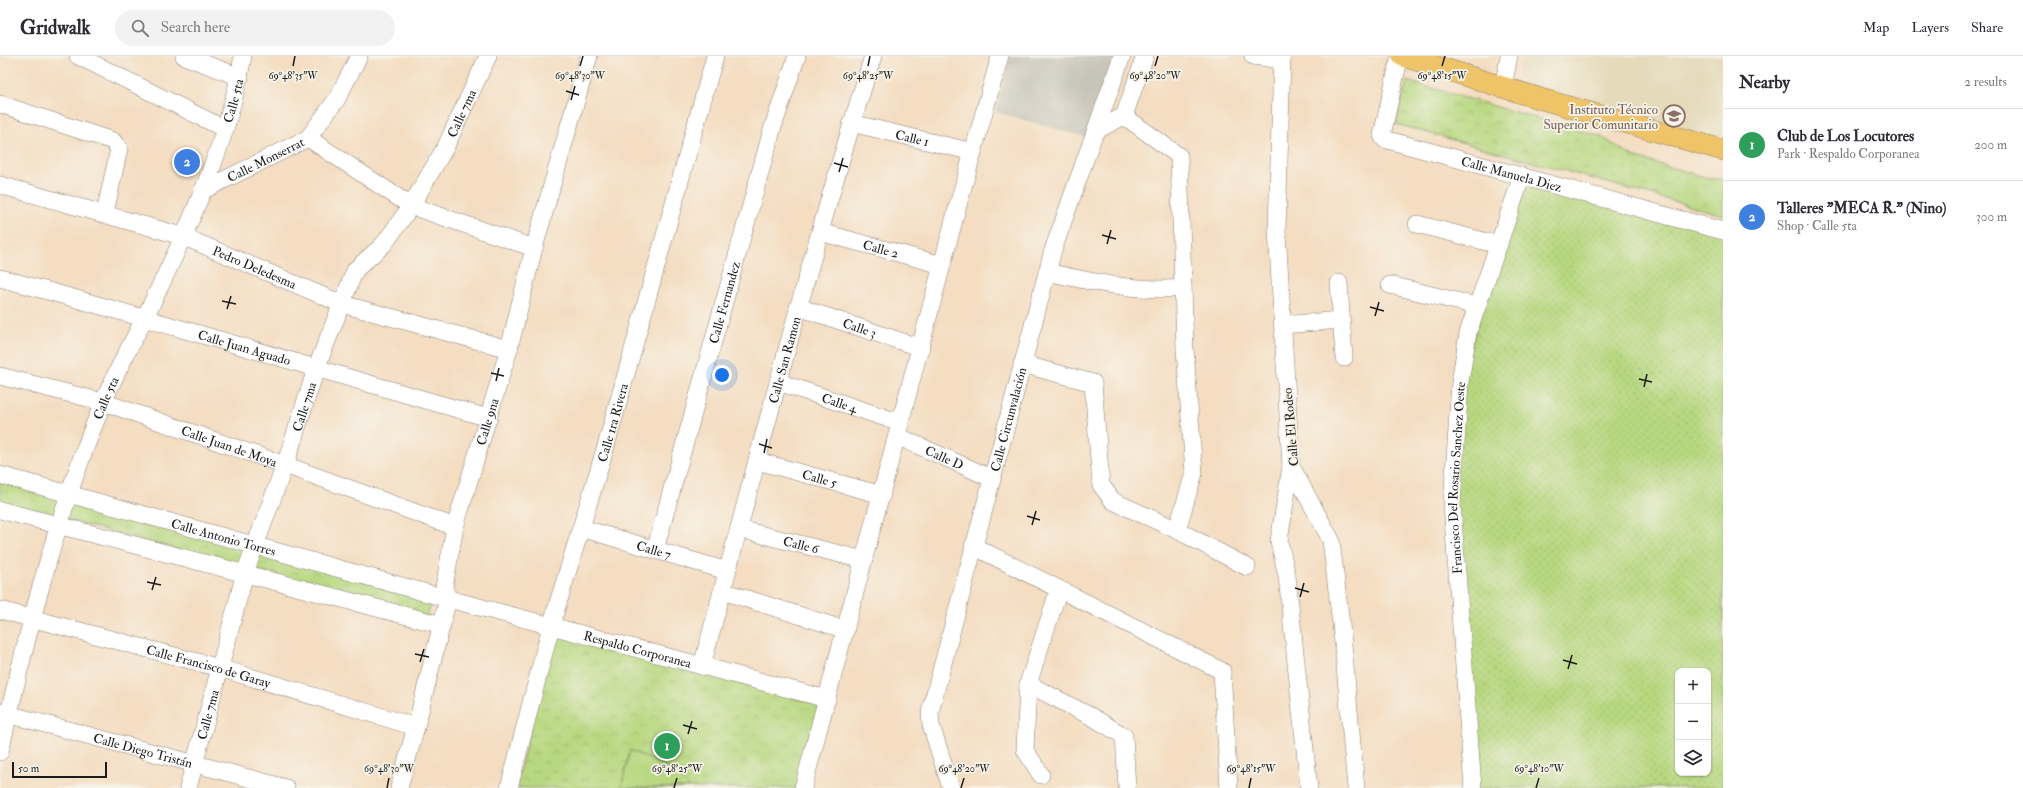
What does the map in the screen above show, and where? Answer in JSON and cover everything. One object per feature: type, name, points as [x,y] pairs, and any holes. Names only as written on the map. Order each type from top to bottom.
[{"type":"main road","points":[[1402,56],[1503,87],[1723,150]]},
{"type":"street","points":[[78,56],[225,129]]},
{"type":"street","points":[[184,56],[240,77]]},
{"type":"street","name":"Calle 5ta","points":[[0,752],[4,713],[33,620],[58,524],[68,494],[103,402],[145,317],[202,191],[225,129],[240,77],[243,56]]},
{"type":"street","name":"Calle Monserrat","points":[[202,191],[308,138],[337,99],[359,56]]},
{"type":"street","name":"Calle 7ma","points":[[188,788],[245,573],[285,465],[316,369],[355,270],[384,244],[411,206],[445,148],[488,56]]},
{"type":"street","name":"Calle 9na","points":[[399,788],[448,599],[444,587],[456,527],[509,349],[534,248],[589,56]]},
{"type":"street","name":"Calle 1ra Rivera","points":[[509,788],[551,626],[606,446],[715,56]]},
{"type":"street","name":"Calle Fernandez","points":[[655,550],[772,130],[797,56]]},
{"type":"street","name":"Calle San Ramon","points":[[702,666],[798,307],[851,123],[873,56]]},
{"type":"street","points":[[803,788],[828,699],[942,265],[1000,56]]},
{"type":"street","name":"Calle Circunvalación","points":[[951,788],[931,725],[930,712],[1053,250],[1097,130],[1122,56]]},
{"type":"street","points":[[1097,130],[1124,116],[1145,56]]},
{"type":"street","points":[[1253,56],[1282,58]]},
{"type":"street","name":"Calle Manuela Diez","points":[[1402,56],[1398,64],[1382,138],[1723,231]]},
{"type":"street","points":[[1503,87],[1509,56]]},
{"type":"street","name":"Calle El Rodeo","points":[[1282,58],[1277,230],[1291,466],[1331,540],[1342,633],[1356,788]]},
{"type":"street","points":[[0,104],[113,141],[119,149],[105,213]]},
{"type":"street","points":[[1124,116],[1179,156],[1185,350],[1194,473],[1177,530]]},
{"type":"street","name":"Calle 1","points":[[851,123],[973,152]]},
{"type":"street","points":[[308,138],[411,206],[534,248]]},
{"type":"street","name":"Francisco Del Rosario Sanchez Oeste","points":[[1472,788],[1452,505],[1460,382],[1468,333],[1522,176]]},
{"type":"street","name":"Pedro Deledesma","points":[[0,185],[105,213],[182,236],[342,304],[509,349]]},
{"type":"street","points":[[1416,224],[1499,245]]},
{"type":"street","name":"Calle 2","points":[[820,232],[942,265]]},
{"type":"street","points":[[1047,272],[1110,286],[1156,290],[1183,288]]},
{"type":"street","name":"Calle Juan Aguado","points":[[0,278],[145,317],[316,369],[489,418]]},
{"type":"street","points":[[1339,283],[1340,320],[1344,358]]},
{"type":"street","points":[[1390,285],[1477,306]]},
{"type":"street","name":"Calle 3","points":[[798,307],[921,348]]},
{"type":"street","points":[[1283,325],[1340,320]]},
{"type":"street","points":[[1022,364],[1093,383],[1101,485],[1113,501],[1177,530],[1247,567]]},
{"type":"street","name":"Calle Juan de Moya","points":[[0,376],[103,402],[285,465],[456,527]]},
{"type":"street","name":"Calle 4","points":[[778,382],[899,430]]},
{"type":"street","name":"Calle D","points":[[899,430],[992,478]]},
{"type":"street","name":"Calle 5","points":[[757,461],[882,495]]},
{"type":"street","points":[[1291,466],[1279,541],[1287,576],[1309,788]]},
{"type":"street","name":"Calle Antonio Torres","points":[[0,475],[448,599]]},
{"type":"street","points":[[0,510],[442,625]]},
{"type":"street","name":"Calle 7","points":[[581,528],[727,571]]},
{"type":"street","name":"Calle 6","points":[[738,529],[864,560]]},
{"type":"street","points":[[973,546],[1222,671],[1228,788]]},
{"type":"street","points":[[1041,775],[1025,750],[1028,684],[1059,589]]},
{"type":"street","points":[[722,591],[846,630]]},
{"type":"street","name":"Respaldo Corporanea","points":[[448,599],[828,699]]},
{"type":"street","name":"Calle Francisco de Garay","points":[[0,610],[33,620],[220,668],[416,727]]},
{"type":"street","points":[[1028,684],[1094,718],[1124,736],[1127,788]]},
{"type":"street","name":"Calle Diego Tristán","points":[[4,713],[286,788]]},
{"type":"shaded area","points":[[1010,56],[1116,56],[1085,137],[995,112]]},
{"type":"shaded area","name":"Instituto Técnico Superior Comunitario","points":[[1522,56],[1723,56],[1723,144],[1523,85],[1517,75]]},
{"type":"green space","points":[[1407,81],[1602,137],[1633,157],[1713,179],[1723,179],[1723,215],[1396,124]]},
{"type":"green space","points":[[1522,176],[1723,233],[1723,788],[1473,788],[1452,505],[1460,382]]},
{"type":"green space","points":[[0,475],[434,595],[427,616],[0,502]]},
{"type":"green space","points":[[555,634],[820,705],[797,788],[515,788]]},
{"type":"green space","points":[[630,750],[672,770],[690,788],[621,788]]},
{"type":"place","name":"Instituto Técnico Superior Comunitario","points":[[1674,116]]},
{"type":"place","name":"Talleres \"MECA R.\" (Nino)","points":[[187,162]]},
{"type":"place","name":"Club de Los Locutores","points":[[667,746]]}]
